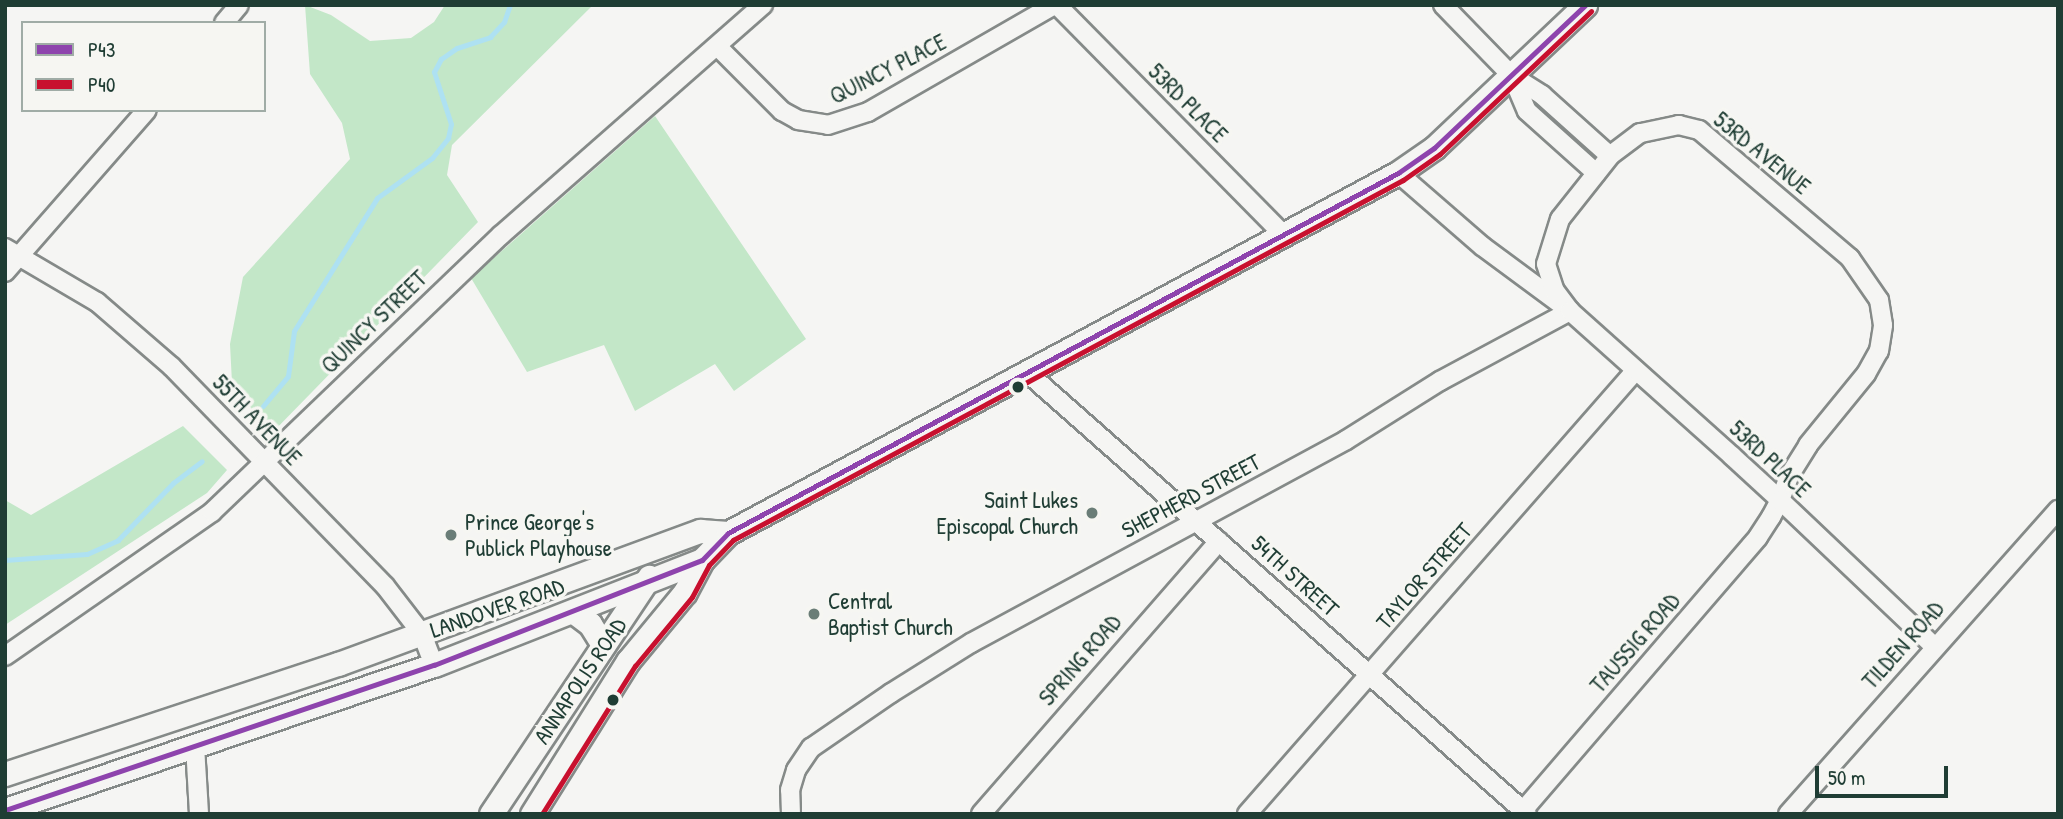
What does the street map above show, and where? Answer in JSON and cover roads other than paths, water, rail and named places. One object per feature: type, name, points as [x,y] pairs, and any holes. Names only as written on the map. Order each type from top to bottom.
[{"type":"main road","points":[[728,533],[876,451],[1030,375],[1398,173],[1434,148],[1585,5]]},
{"type":"main road","name":"LANDOVER ROAD","points":[[5,774],[422,634],[700,531],[728,533]]},
{"type":"main road","name":"LANDOVER ROAD","points":[[5,810],[434,665],[575,612],[649,579],[702,560],[728,533]]},
{"type":"main road","name":"ANNAPOLIS ROAD","points":[[491,814],[649,579],[664,546]]},
{"type":"main road","name":"ANNAPOLIS ROAD","points":[[532,814],[628,661],[685,592],[702,560]]},
{"type":"main road","points":[[575,612],[590,624],[603,645]]},
{"type":"street","name":"QUINCY STREET","points":[[5,656],[202,520],[265,464],[501,234],[763,5]]},
{"type":"street","name":"QUINCY PLACE","points":[[717,46],[782,111],[811,124],[828,125],[868,112],[1055,5]]},
{"type":"street","name":"53RD PLACE","points":[[1055,5],[1284,236]]},
{"type":"street","points":[[1443,5],[1512,76],[1542,95],[1610,156]]},
{"type":"street","points":[[1512,76],[1527,111],[1596,173]]},
{"type":"street","points":[[5,272],[13,251],[145,112]]},
{"type":"street","name":"53RD AVENUE","points":[[1610,156],[1640,133],[1679,125],[1699,130],[1850,258],[1879,300],[1883,325],[1879,351],[1866,374],[1808,445],[1780,500]]},
{"type":"street","name":"53RD PLACE","points":[[1570,311],[1548,277],[1548,250],[1560,219],[1610,156]]},
{"type":"street","name":"53RD PLACE","points":[[1398,173],[1482,246],[1570,311],[1780,500],[1934,646]]},
{"type":"street","name":"55TH AVENUE","points":[[13,251],[129,327],[385,586],[422,634],[434,665]]},
{"type":"street","name":"SHEPHERD STREET","points":[[792,814],[790,790],[796,770],[811,748],[971,643],[1197,521],[1570,311]]},
{"type":"street","name":"TAYLOR STREET","points":[[1247,814],[1636,370]]},
{"type":"street","name":"54TH STREET","points":[[1030,375],[1523,813]]},
{"type":"street","name":"TAUSSIG ROAD","points":[[1523,813],[1731,571],[1780,500]]},
{"type":"street","name":"TILDEN ROAD","points":[[1788,814],[1934,646],[2058,510]]},
{"type":"street","name":"SPRING ROAD","points":[[981,814],[1219,541]]},
{"type":"street","points":[[195,746],[199,814]]},
{"type":"waterway","points":[[263,406],[288,376],[294,331],[377,198],[432,158],[448,138],[451,124],[434,72],[441,59],[457,48],[490,37],[504,22],[510,5]]},
{"type":"waterway","points":[[5,560],[87,554],[118,540],[173,483],[202,461]]},
{"type":"place","name":"Saint Lukes Episcopal Church","points":[[1092,513]]},
{"type":"place","name":"Prince George's Publick Playhouse","points":[[451,535]]},
{"type":"place","name":"Central Baptist Church","points":[[814,614]]}]
